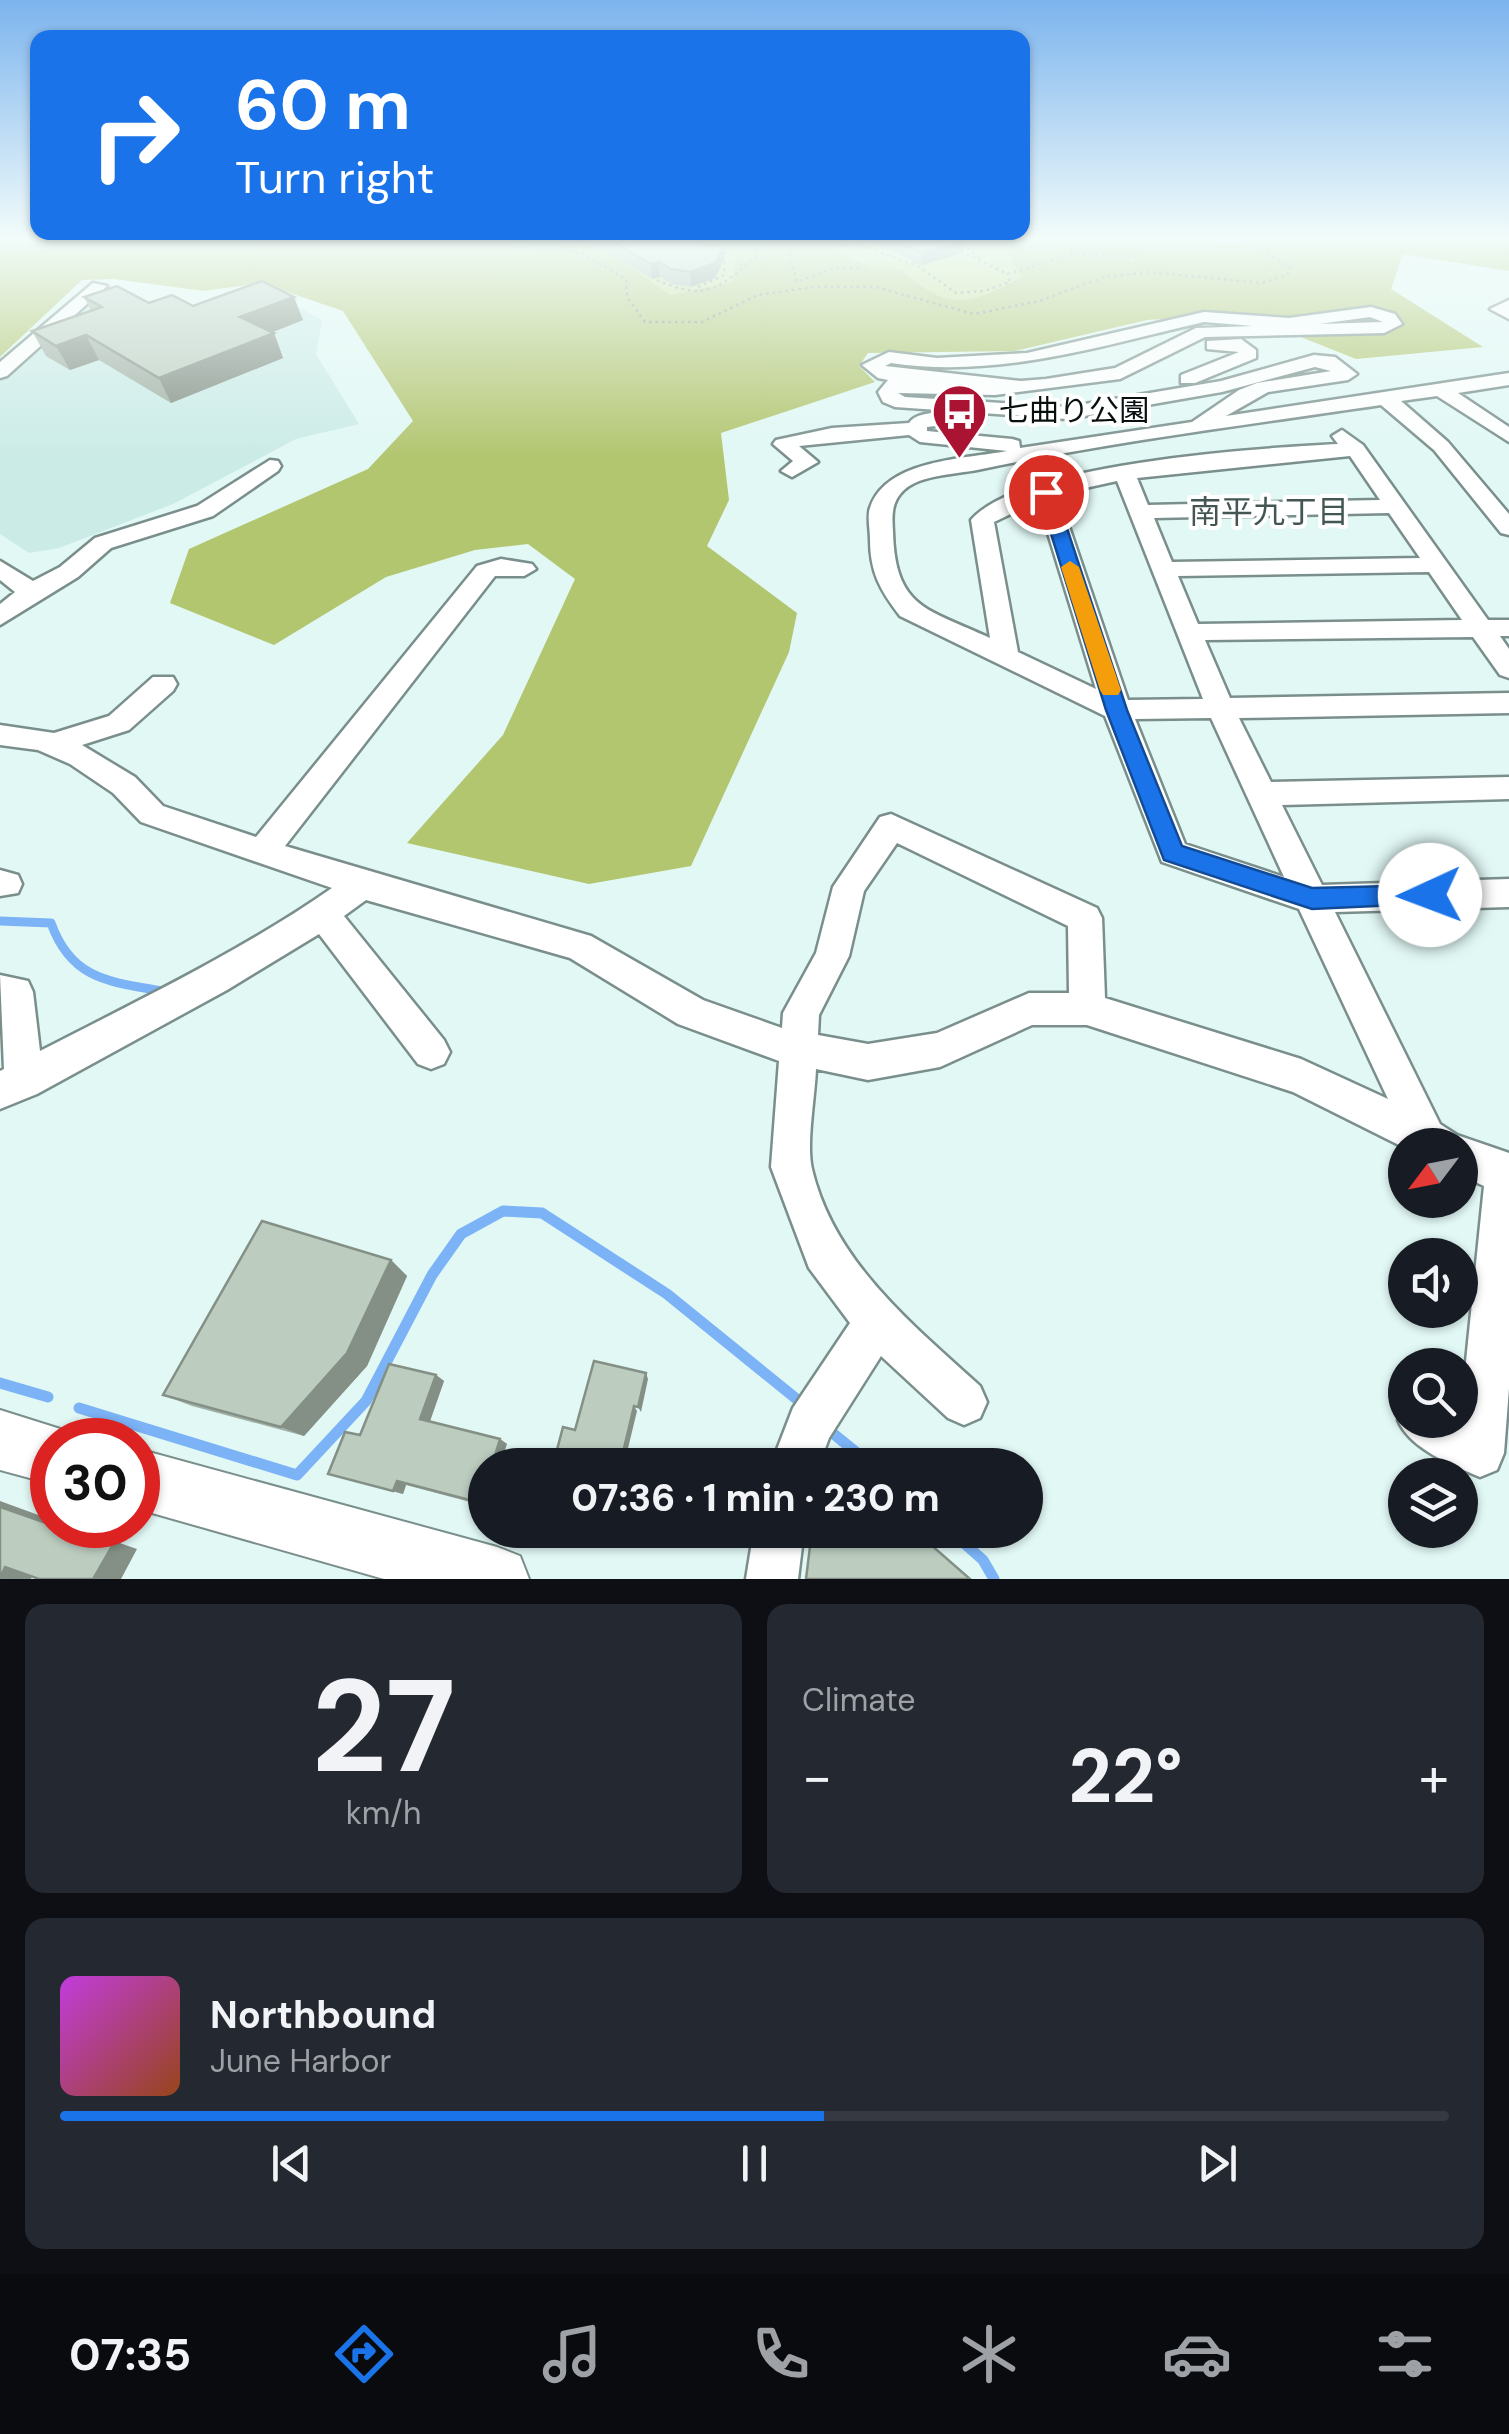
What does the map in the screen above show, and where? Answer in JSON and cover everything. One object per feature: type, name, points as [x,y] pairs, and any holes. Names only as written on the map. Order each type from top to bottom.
[{"type":"main road","points":[[0,1440],[30,1448]]},
{"type":"main road","points":[[160,1485],[408,1568],[497,1579]]},
{"type":"street","points":[[0,372],[70,311]]},
{"type":"street","points":[[1021,387],[885,374],[871,366],[889,358],[937,364],[1027,358],[1204,317],[1289,323],[1371,312],[1390,318],[1392,324],[1286,332],[1202,332],[1120,374],[1021,387],[996,389],[895,384],[888,392],[890,398],[902,403],[1067,413]]},
{"type":"street","points":[[1144,364],[1229,342],[1249,350],[1250,354],[1195,373],[1161,398]]},
{"type":"street","points":[[916,429],[920,422],[938,419],[1022,420],[1161,398],[1314,360],[1329,362],[1348,374],[1264,387],[1246,394],[1196,428]]},
{"type":"street","points":[[1509,379],[1070,447],[918,476],[897,484],[880,508],[882,563],[890,587],[908,610],[1117,710],[1509,703]]},
{"type":"street","points":[[1441,390],[1509,436]]},
{"type":"street","points":[[1386,399],[1441,446],[1509,528]]},
{"type":"street","points":[[1315,410],[1356,448],[1477,629],[1509,669]]},
{"type":"street","points":[[916,429],[920,436],[934,440],[1070,447]]},
{"type":"street","points":[[792,471],[807,462],[784,444],[822,433],[848,435],[916,429]]},
{"type":"street","points":[[1006,658],[982,520],[992,510],[1046,492],[1125,476],[1253,455],[1356,448]]},
{"type":"street","points":[[0,617],[31,592],[69,572],[102,543],[205,510],[270,466]]},
{"type":"street","points":[[1125,476],[1221,710],[1312,899],[1433,1128]]},
{"type":"street","points":[[1486,498],[1509,487]]},
{"type":"street","points":[[1046,492],[1117,710],[1172,853],[1312,899],[1509,893]]},
{"type":"street","points":[[1140,512],[1394,506]]},
{"type":"street","points":[[1163,569],[1434,565]]},
{"type":"street","points":[[262,852],[486,571],[501,566],[524,569]]},
{"type":"street","points":[[0,568],[31,592]]},
{"type":"street","points":[[1189,632],[1509,628]]},
{"type":"street","points":[[53,744],[118,722],[164,684]]},
{"type":"street","points":[[0,734],[53,744],[80,756],[124,784],[152,814],[362,885],[579,946],[691,1012],[778,1044],[868,1062],[940,1050],[1029,1009],[1087,1009],[1301,1077],[1405,1128]]},
{"type":"street","points":[[1261,794],[1509,788]]},
{"type":"street","points":[[964,1402],[876,1322],[824,1253],[791,1167],[800,1012],[832,956],[849,887],[891,826],[1085,918],[1087,1009]]},
{"type":"street","points":[[0,991],[15,992],[12,1086],[215,979],[362,885]]},
{"type":"street","points":[[322,914],[431,1052]]},
{"type":"street","points":[[1454,1438],[1480,1453],[1506,1182],[1478,1166]]},
{"type":"street","points":[[802,1448],[810,1424],[876,1322]]},
{"type":"street","points":[[772,1579],[776,1548]]},
{"type":"path","points":[[637,311],[645,322],[662,324],[702,322],[725,311]]},
{"type":"path","points":[[962,311],[974,314],[991,311]]},
{"type":"shaded area","points":[[76,311],[305,311],[322,320],[316,354],[359,424],[296,439],[173,504],[59,548],[29,553],[0,534],[0,377]]},
{"type":"green space","points":[[0,311],[49,311],[0,357]]},
{"type":"green space","points":[[343,311],[1425,311],[1483,347],[1356,359],[1243,314],[1147,320],[1015,351],[868,353],[859,366],[875,382],[721,433],[729,500],[707,546],[797,613],[789,652],[691,866],[589,884],[407,843],[503,735],[575,579],[528,544],[475,550],[386,577],[274,645],[170,603],[189,549],[368,469],[413,421]]},
{"type":"green space","points":[[680,311],[807,311],[695,317]]},
{"type":"building","points":[[91,311],[257,311],[240,317],[274,333],[159,378],[86,335],[56,346],[32,331]]},
{"type":"building","points":[[262,1221],[391,1260],[347,1353],[281,1427],[163,1395]]},
{"type":"building","points":[[594,1361],[646,1373],[624,1448],[557,1448],[563,1427],[575,1430]]},
{"type":"building","points":[[389,1364],[436,1375],[420,1419],[500,1439],[497,1448],[468,1448],[468,1500],[397,1481],[393,1491],[328,1474],[345,1432],[360,1435]]},
{"type":"building","points":[[0,1507],[30,1517],[30,1548],[111,1548],[93,1579],[39,1579],[5,1567],[0,1578]]},
{"type":"building","points":[[810,1548],[935,1548],[970,1579],[806,1579]]},
{"type":"waterway","points":[[0,921],[51,923],[70,957],[83,968],[112,981],[168,992]]},
{"type":"waterway","points":[[79,1408],[297,1475],[366,1401],[432,1275],[461,1234],[503,1211],[542,1213],[667,1294],[799,1401]]},
{"type":"waterway","points":[[0,1383],[48,1397]]},
{"type":"waterway","points":[[825,1427],[851,1448]]},
{"type":"waterway","points":[[969,1548],[983,1560],[994,1579]]},
{"type":"slow traffic","points":[[1070,567],[1110,690]]},
{"type":"place","name":"七曲り公園","points":[[960,460]]},
{"type":"district","name":"南平九丁目","points":[[1269,512]]},
{"type":"route","points":[[1046,492],[1117,710],[1172,853],[1312,899],[1430,895]]}]
